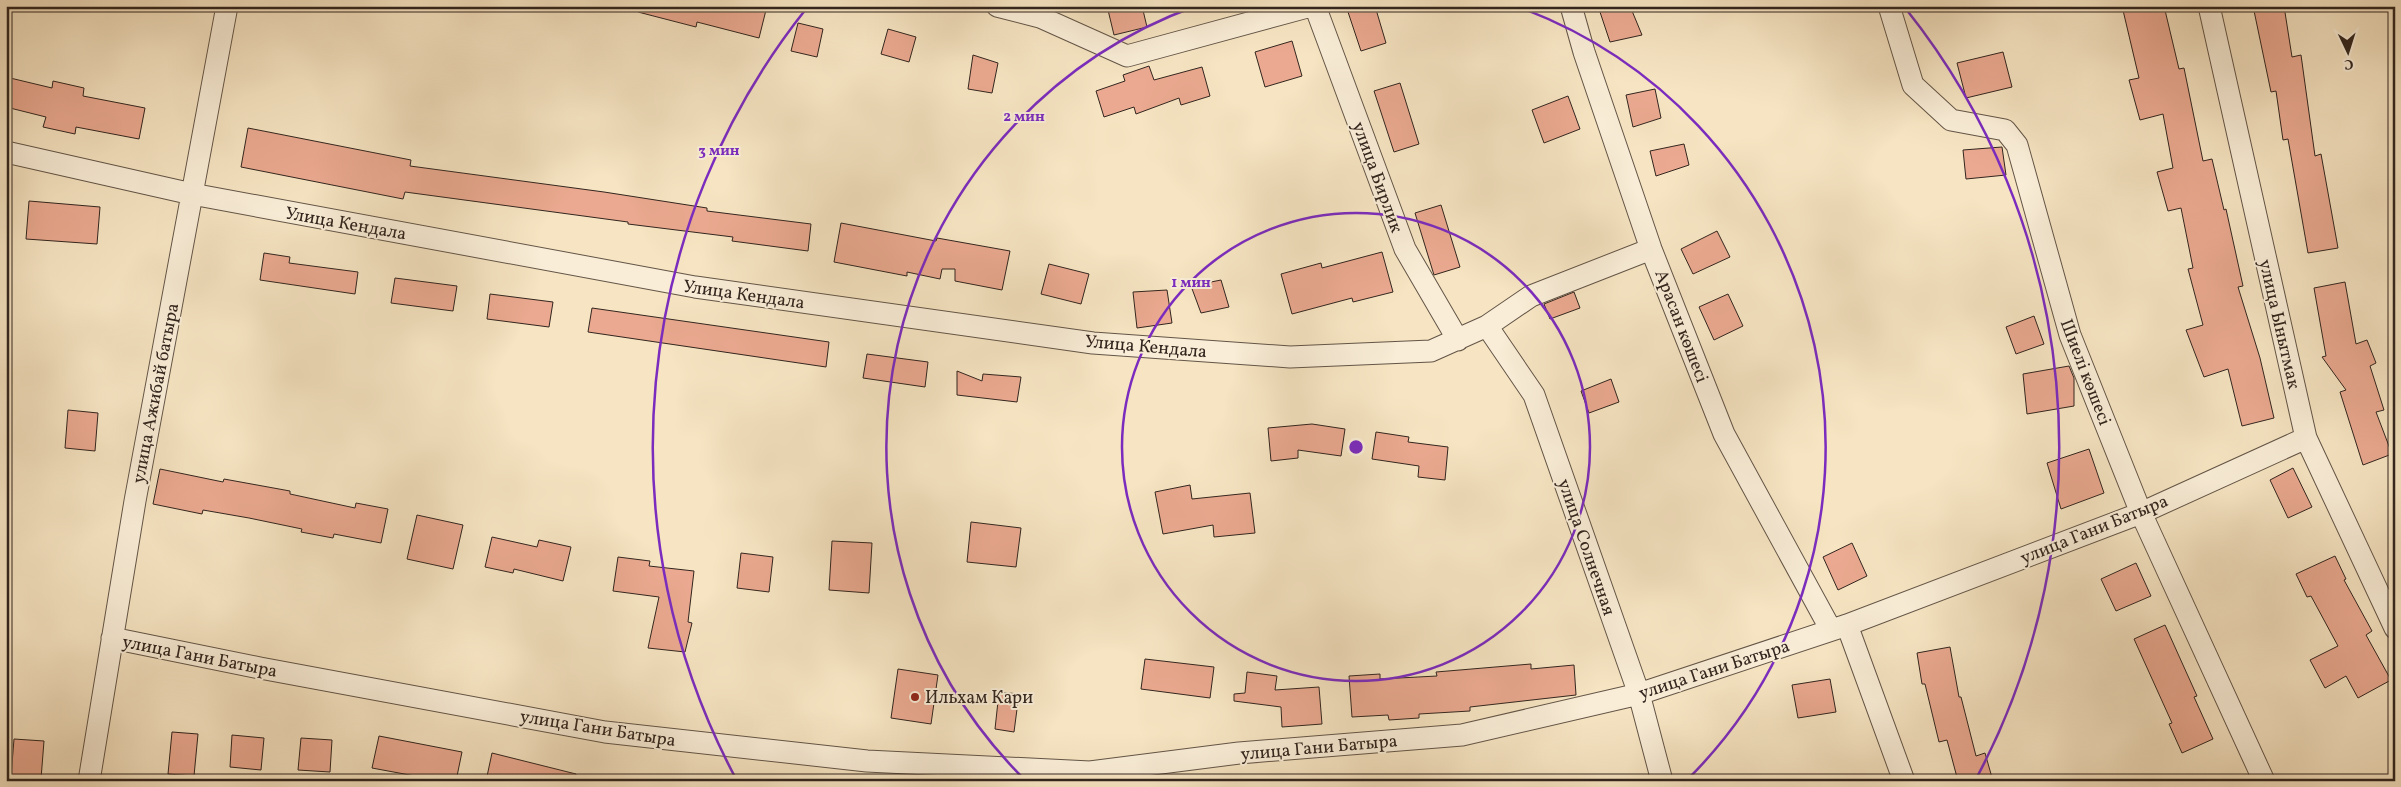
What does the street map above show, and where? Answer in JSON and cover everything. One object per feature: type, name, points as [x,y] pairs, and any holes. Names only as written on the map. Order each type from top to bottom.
[{"type":"street","name":"улица Ажибай батыра","points":[[89,781],[135,501],[226,6]]},
{"type":"street","points":[[997,6],[1040,17],[1127,56],[1311,6]]},
{"type":"street","name":"улица Бирлик","points":[[1315,6],[1405,249],[1458,340]]},
{"type":"street","name":"Арасан көшесі","points":[[1572,6],[1584,52],[1651,249],[1724,434],[1839,627],[1904,781]]},
{"type":"street","name":"Шиелі көшесі","points":[[1889,6],[1913,85],[1951,120],[2005,130],[2016,145],[2070,335],[2141,513],[2264,781]]},
{"type":"street","name":"улица Ынытмак","points":[[2209,6],[2306,438],[2395,628]]},
{"type":"street","name":"Улица Кендала","points":[[6,152],[192,194],[695,287],[1093,343],[1290,357],[1430,351],[1487,326],[1531,296],[1651,249]]},
{"type":"street","name":"улица Солнечная","points":[[1487,326],[1534,395],[1639,694],[1662,781]]},
{"type":"street","name":"улица Гани Батыра","points":[[112,638],[260,668],[605,732],[867,761],[1098,776],[1238,753],[1462,735],[1639,694],[1839,627],[2141,513],[2306,438]]},
{"type":"building","points":[[638,6],[767,6],[759,38],[697,22],[696,27],[638,12]]},
{"type":"building","points":[[1121,6],[1142,6],[1147,27],[1114,35],[1108,10]]},
{"type":"building","points":[[1346,6],[1375,6],[1386,43],[1361,51]]},
{"type":"building","points":[[1598,6],[1630,6],[1642,35],[1610,42]]},
{"type":"building","points":[[2122,6],[2164,6],[2179,69],[2184,68],[2203,161],[2212,159],[2224,210],[2226,209],[2243,286],[2238,287],[2260,358],[2274,418],[2242,426],[2228,369],[2204,377],[2186,330],[2203,325],[2188,269],[2193,268],[2181,208],[2168,211],[2157,172],[2173,168],[2163,114],[2140,120],[2129,80],[2139,78]]},
{"type":"building","points":[[2253,6],[2284,6],[2292,57],[2301,55],[2315,156],[2321,154],[2338,248],[2308,253],[2288,139],[2283,140],[2276,91],[2271,92]]},
{"type":"building","points":[[798,23],[823,29],[817,57],[791,51]]},
{"type":"building","points":[[888,29],[916,37],[909,62],[881,54]]},
{"type":"building","points":[[1292,41],[1302,76],[1265,87],[1255,52]]},
{"type":"building","points":[[2003,52],[2012,87],[1966,98],[1957,63]]},
{"type":"building","points":[[973,55],[998,63],[992,93],[968,89]]},
{"type":"building","points":[[1149,66],[1154,80],[1202,67],[1210,96],[1181,105],[1179,98],[1136,114],[1134,107],[1104,117],[1096,91],[1125,81],[1123,75]]},
{"type":"building","points":[[6,77],[52,88],[53,81],[84,88],[83,96],[145,108],[139,139],[76,127],[75,134],[43,127],[46,117],[6,107]]},
{"type":"building","points":[[1400,83],[1419,144],[1394,152],[1374,91]]},
{"type":"building","points":[[1655,89],[1661,118],[1633,127],[1626,95]]},
{"type":"building","points":[[1568,96],[1580,129],[1544,143],[1532,110]]},
{"type":"building","points":[[248,128],[411,160],[410,166],[604,192],[707,208],[707,211],[811,224],[808,251],[732,241],[733,237],[405,192],[403,199],[241,167]]},
{"type":"building","points":[[1684,144],[1689,165],[1656,176],[1650,151]]},
{"type":"building","points":[[2002,147],[2006,175],[1966,179],[1963,150]]},
{"type":"building","points":[[29,201],[100,207],[97,244],[26,239]]},
{"type":"building","points":[[1441,205],[1460,267],[1434,275],[1415,213]]},
{"type":"building","points":[[841,223],[936,241],[937,238],[1010,251],[1002,290],[955,281],[955,269],[942,269],[940,279],[907,272],[907,276],[834,262]]},
{"type":"building","points":[[1717,231],[1730,257],[1693,274],[1681,249]]},
{"type":"building","points":[[1382,252],[1393,292],[1353,302],[1352,298],[1292,314],[1281,274],[1321,263],[1322,268]]},
{"type":"building","points":[[264,253],[290,257],[289,263],[358,272],[355,294],[260,280]]},
{"type":"building","points":[[1049,264],[1089,274],[1081,304],[1041,294]]},
{"type":"building","points":[[395,278],[457,286],[453,311],[391,303]]},
{"type":"building","points":[[1221,280],[1229,307],[1201,313],[1191,286]]},
{"type":"building","points":[[2345,282],[2356,344],[2367,340],[2376,363],[2370,366],[2384,410],[2376,412],[2392,454],[2363,465],[2340,392],[2346,390],[2322,357],[2326,356],[2314,288]]},
{"type":"building","points":[[1167,290],[1172,323],[1137,328],[1133,292]]},
{"type":"building","points":[[1574,292],[1580,308],[1550,319],[1544,304]]},
{"type":"building","points":[[490,294],[553,302],[549,327],[487,319]]},
{"type":"building","points":[[1728,294],[1743,326],[1714,340],[1699,307]]},
{"type":"building","points":[[592,308],[829,342],[826,367],[588,332]]},
{"type":"building","points":[[2034,316],[2044,344],[2016,354],[2006,327]]},
{"type":"building","points":[[867,354],[928,362],[925,387],[863,378]]},
{"type":"building","points":[[2069,366],[2074,378],[2074,406],[2027,414],[2023,374]]},
{"type":"building","points":[[957,371],[982,381],[983,374],[1021,377],[1017,402],[957,395]]},
{"type":"building","points":[[1611,379],[1619,402],[1589,413],[1581,391]]},
{"type":"building","points":[[68,410],[98,413],[95,451],[65,448]]},
{"type":"building","points":[[1312,424],[1345,429],[1341,456],[1298,450],[1298,458],[1271,461],[1268,428]]},
{"type":"building","points":[[1376,432],[1409,437],[1408,442],[1448,447],[1445,480],[1418,477],[1419,466],[1372,459]]},
{"type":"building","points":[[2089,449],[2104,493],[2061,509],[2047,463]]},
{"type":"building","points":[[2293,468],[2312,507],[2288,518],[2270,480]]},
{"type":"building","points":[[160,469],[223,482],[224,479],[290,491],[290,494],[355,508],[356,503],[388,509],[381,543],[334,534],[333,538],[301,532],[302,529],[249,518],[203,510],[202,514],[153,504]]},
{"type":"building","points":[[1190,485],[1192,499],[1250,493],[1255,533],[1214,537],[1213,525],[1163,534],[1155,492]]},
{"type":"building","points":[[417,515],[463,525],[453,569],[407,559]]},
{"type":"building","points":[[971,522],[1021,528],[1016,567],[967,562]]},
{"type":"building","points":[[492,537],[537,547],[539,540],[571,547],[563,581],[514,569],[513,573],[485,567]]},
{"type":"building","points":[[832,541],[872,543],[869,593],[829,590]]},
{"type":"building","points":[[1852,543],[1867,576],[1838,590],[1823,557]]},
{"type":"building","points":[[741,553],[773,557],[769,592],[737,588]]},
{"type":"building","points":[[2335,556],[2346,579],[2344,580],[2372,631],[2366,635],[2391,680],[2358,698],[2346,676],[2325,688],[2310,660],[2338,646],[2311,596],[2307,597],[2296,574]]},
{"type":"building","points":[[618,557],[650,561],[649,566],[694,571],[688,622],[692,623],[685,652],[648,648],[659,597],[613,591]]},
{"type":"building","points":[[2136,563],[2151,596],[2116,611],[2101,579]]},
{"type":"building","points":[[2165,625],[2197,696],[2194,697],[2213,739],[2182,753],[2169,724],[2172,723],[2134,639]]},
{"type":"building","points":[[1950,647],[1959,697],[1961,697],[1976,756],[1985,753],[1993,781],[1958,781],[1947,740],[1939,742],[1925,684],[1922,684],[1917,653]]},
{"type":"building","points":[[1145,659],[1214,667],[1210,698],[1141,689]]},
{"type":"building","points":[[1531,664],[1531,669],[1574,665],[1576,695],[1470,707],[1470,711],[1419,714],[1419,718],[1389,720],[1388,715],[1352,717],[1349,676],[1380,674],[1380,679],[1437,676],[1436,672]]},
{"type":"building","name":"Ильхам Кари","points":[[898,669],[938,675],[931,724],[891,718]]},
{"type":"building","points":[[1247,672],[1277,676],[1275,690],[1319,687],[1322,724],[1282,727],[1281,707],[1234,701],[1234,694],[1245,693]]},
{"type":"building","points":[[1830,679],[1836,712],[1798,718],[1792,685]]},
{"type":"building","points":[[999,692],[1019,694],[1014,732],[995,729]]},
{"type":"building","points":[[172,732],[198,734],[194,776],[168,774]]},
{"type":"building","points":[[232,735],[264,738],[261,770],[230,767]]},
{"type":"building","points":[[379,736],[462,752],[456,781],[442,781],[372,768]]},
{"type":"building","points":[[301,738],[332,740],[330,772],[298,770]]},
{"type":"building","points":[[14,739],[44,741],[41,779],[11,777]]},
{"type":"building","points":[[492,753],[576,774],[575,781],[486,781]]},
{"type":"place","name":"Ильхам Кари","points":[[915,697]]}]
